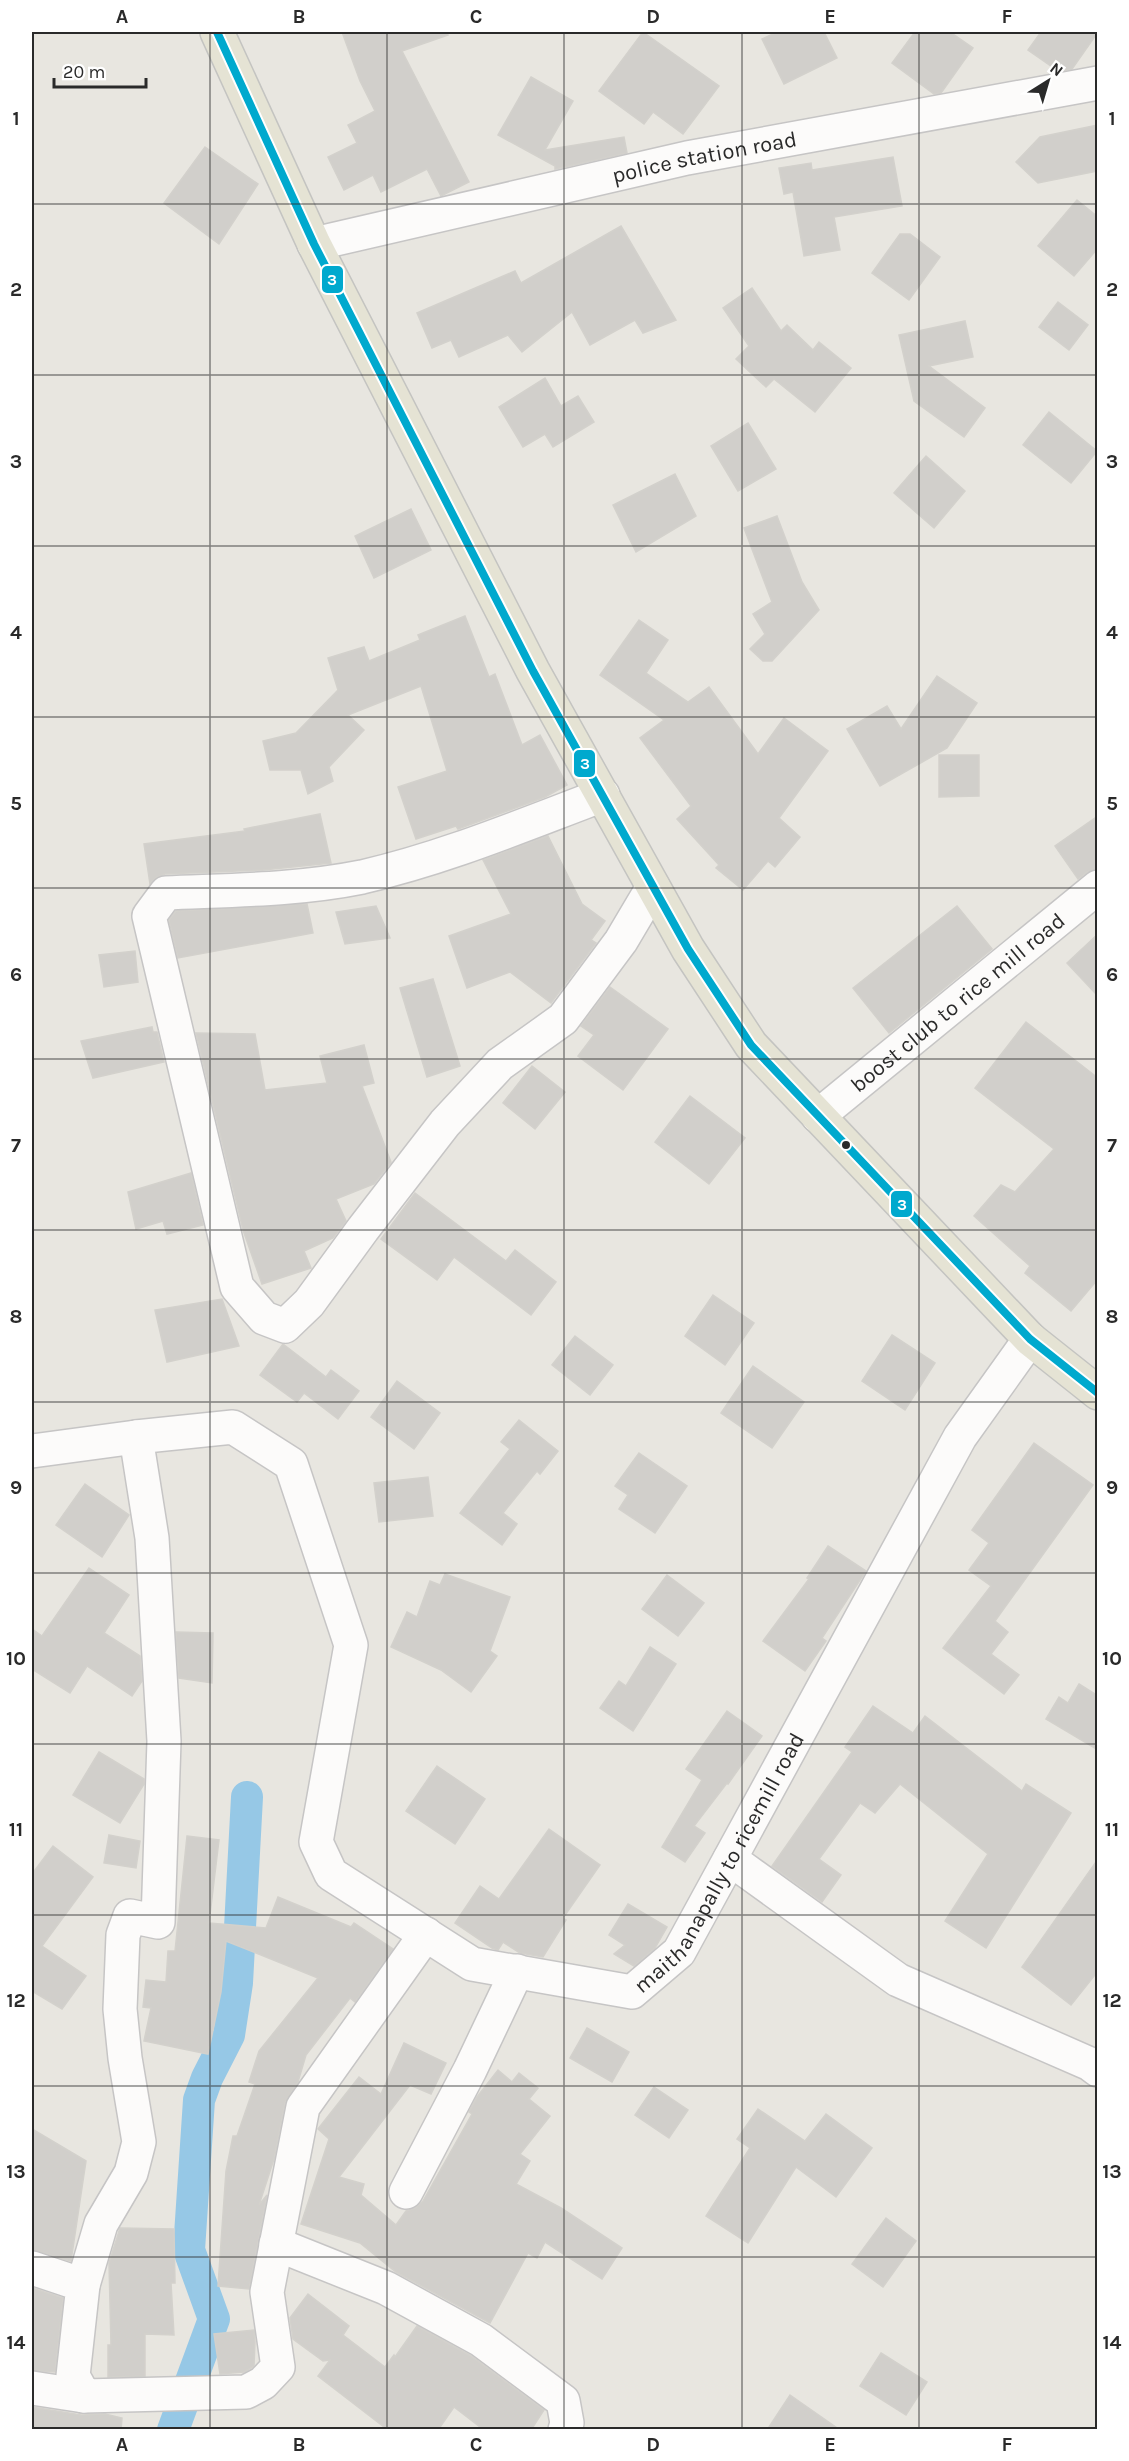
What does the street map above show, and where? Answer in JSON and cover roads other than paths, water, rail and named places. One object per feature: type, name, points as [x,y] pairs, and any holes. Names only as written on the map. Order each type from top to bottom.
[{"type":"main road","points":[[217,32],[314,244],[533,671],[688,949],[751,1045],[1030,1339],[1098,1393]]},
{"type":"street","name":"police station road","points":[[314,244],[687,158],[1098,83]]},
{"type":"street","points":[[603,795],[430,860],[359,877],[288,887],[166,893],[149,916],[237,1287],[264,1318],[285,1326],[309,1304],[363,1229],[446,1124],[500,1064],[563,1019],[621,941],[653,887]]},
{"type":"street","name":"boost club to rice mill road","points":[[818,1116],[1098,887]]},
{"type":"street","name":"maithanapally to ricemill road","points":[[32,1451],[233,1427],[291,1464],[351,1645],[316,1842],[331,1874],[472,1964],[632,1992],[679,1952],[960,1437],[1030,1339]]},
{"type":"street","points":[[84,2396],[73,2376],[83,2285],[101,2224],[130,2173],[139,2142],[125,2058],[120,2009],[123,1935],[130,1916],[158,1922],[164,1741],[152,1538],[136,1437]]},
{"type":"street","points":[[730,1859],[898,1980],[1090,2064],[1098,2070]]},
{"type":"street","points":[[32,2388],[84,2396],[246,2392],[263,2383],[278,2367],[267,2292],[303,2107],[426,1934]]},
{"type":"street","points":[[406,2192],[470,2070],[517,1971]]},
{"type":"street","points":[[276,2244],[386,2288],[481,2340],[563,2401],[567,2423],[565,2430]]},
{"type":"street","points":[[32,2268],[83,2285]]},
{"type":"waterway","points":[[173,2430],[214,2319],[189,2250],[199,2100],[207,2078],[229,2035],[237,1983],[247,1797]]}]
